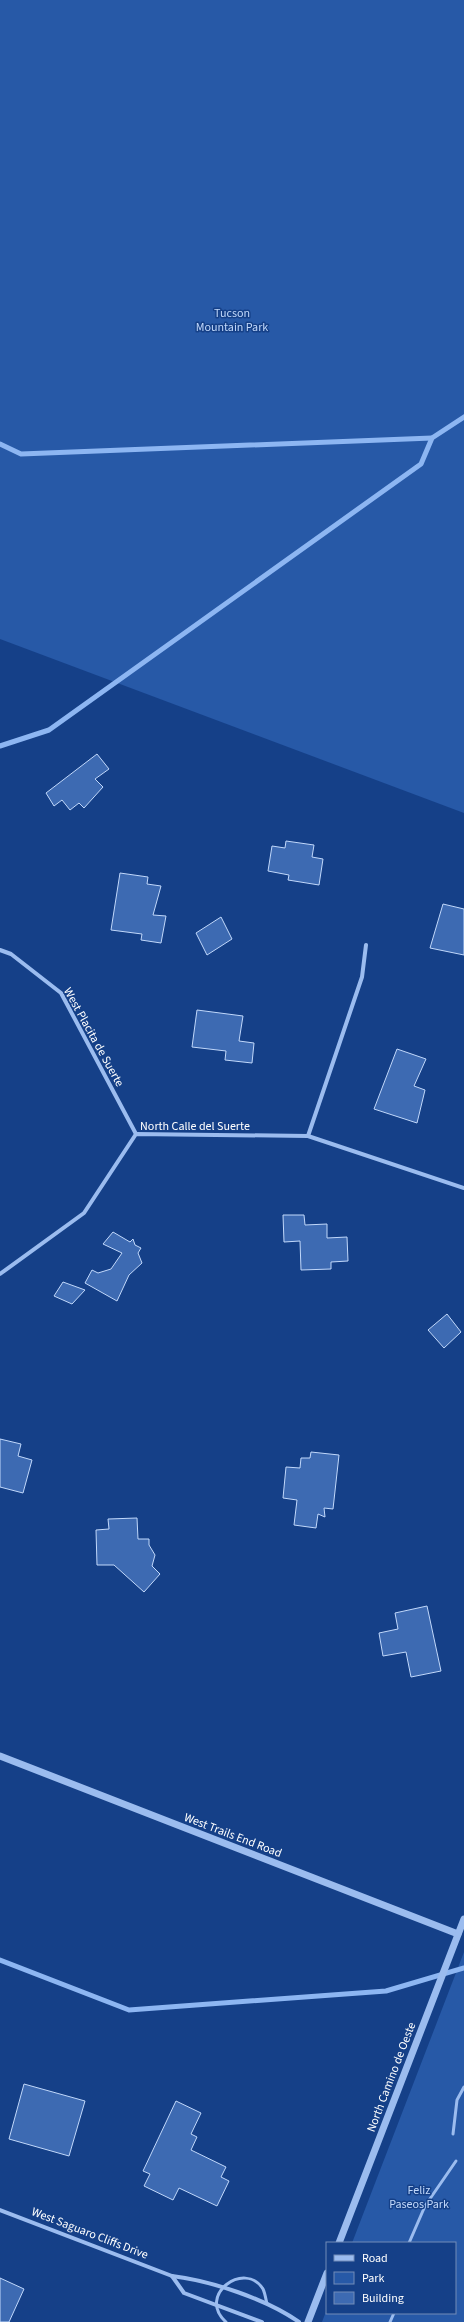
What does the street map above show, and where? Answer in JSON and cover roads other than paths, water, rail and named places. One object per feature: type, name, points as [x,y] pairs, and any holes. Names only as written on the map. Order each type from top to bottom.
[{"type":"street","points":[[308,1136],[362,977],[366,945]]},
{"type":"street","name":"West Placita de Suerte","points":[[0,950],[11,954],[61,993],[136,1134]]},
{"type":"street","name":"North Calle del Suerte","points":[[0,1274],[84,1213],[136,1134],[308,1136],[464,1188]]},
{"type":"street","name":"West Trails End Road","points":[[0,1756],[458,1934]]},
{"type":"street","name":"North Camino de Oeste","points":[[339,2242],[464,1919]]},
{"type":"street","name":"West Saguaro Cliffs Drive","points":[[0,2210],[172,2276],[196,2279],[281,2309],[299,2322]]},
{"type":"street","points":[[172,2276],[184,2293],[260,2322]]},
{"type":"street","points":[[308,2322],[326,2276]]},
{"type":"lane","points":[[453,2134],[458,2100],[464,2087]]},
{"type":"lane","points":[[409,2242],[425,2206],[456,2161]]},
{"type":"lane","points":[[226,2322],[218,2311],[217,2305],[222,2288],[228,2282],[241,2278],[255,2282],[263,2289],[267,2304]]},
{"type":"waterway","points":[[0,746],[49,730],[421,464],[432,438],[464,417]]},
{"type":"waterway","points":[[0,444],[21,454],[432,438]]},
{"type":"waterway","points":[[0,1960],[129,2010],[386,1991],[464,1968]]},
{"type":"park label","name":"Tucson Mountain Park","points":[[232,320]]},
{"type":"park label","name":"Feliz Paseos Park","points":[[419,2197]]}]
